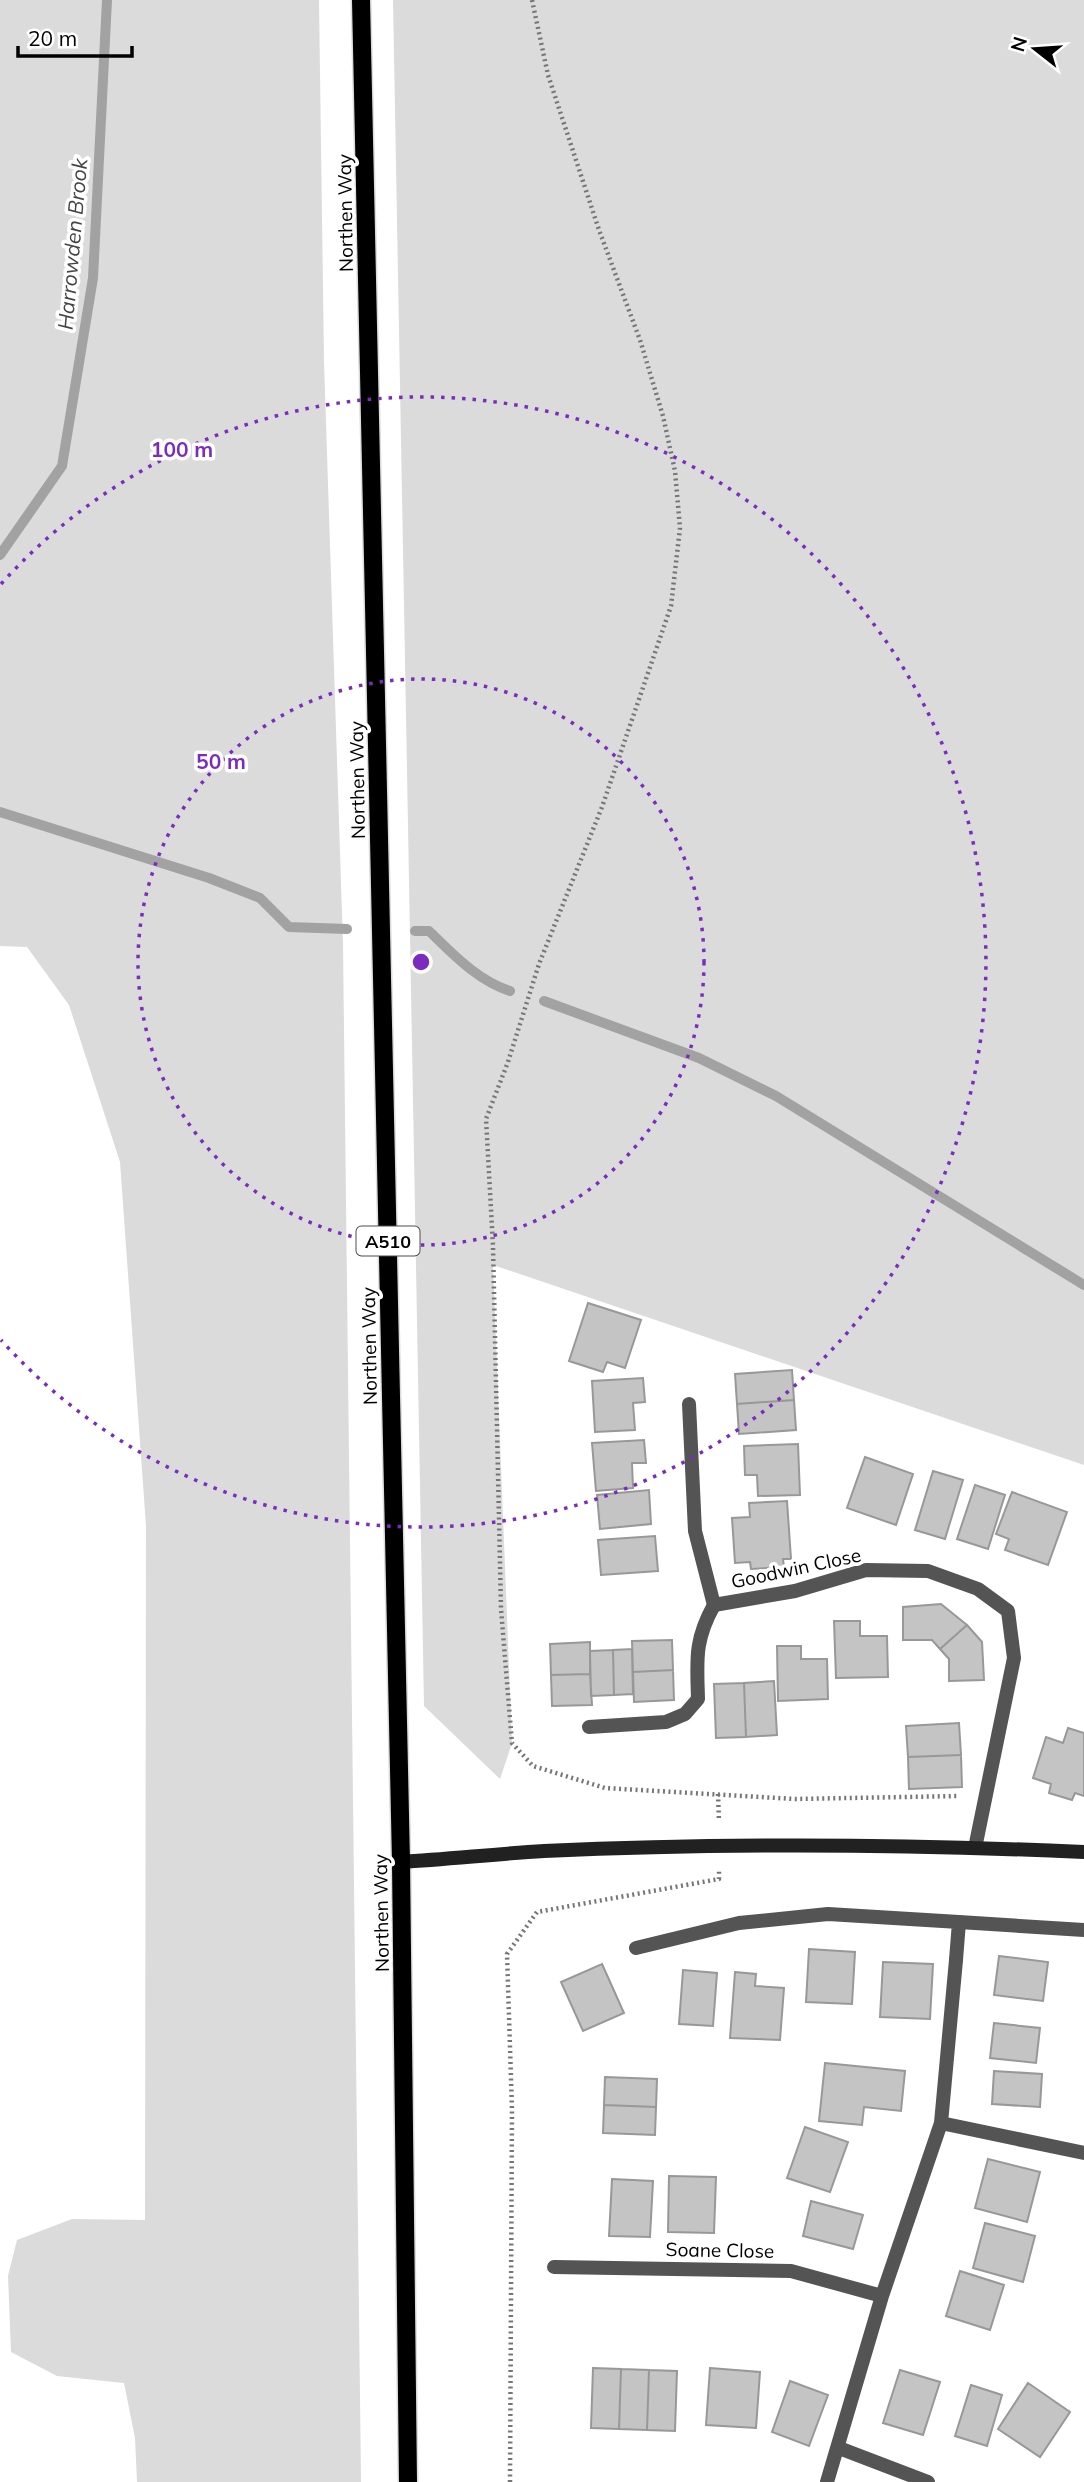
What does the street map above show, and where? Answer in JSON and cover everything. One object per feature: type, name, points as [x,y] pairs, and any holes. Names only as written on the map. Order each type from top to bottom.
[{"type":"main road","name":"Northen Way","points":[[361,0],[401,1862],[408,2482]]},
{"type":"street","name":"Goodwin Close","points":[[689,1404],[695,1531],[714,1605],[795,1591],[866,1570],[928,1571],[978,1589],[1008,1611],[1014,1658],[975,1847]]},
{"type":"street","points":[[589,1727],[666,1722],[685,1714],[698,1699],[698,1641],[704,1622],[714,1605]]},
{"type":"street","points":[[401,1862],[542,1852],[719,1846],[975,1847],[1084,1852]]},
{"type":"street","points":[[636,1948],[738,1923],[828,1914],[1084,1930]]},
{"type":"street","points":[[827,2482],[882,2296],[941,2123],[959,1922]]},
{"type":"street","points":[[941,2123],[1084,2153]]},
{"type":"street","name":"Soane Close","points":[[554,2267],[791,2271],[882,2296]]},
{"type":"street","points":[[839,2448],[928,2482]]},
{"type":"path","points":[[532,0],[548,75],[599,230],[640,340],[663,416],[675,471],[680,528],[671,606],[602,807],[539,964],[508,1062],[486,1119],[493,1246],[501,1609],[512,1743],[533,1766],[606,1788],[795,1799],[986,1796]]},
{"type":"path","points":[[510,2482],[512,2110],[507,1954],[537,1912],[719,1879],[719,1846]]},
{"type":"shaded area","points":[[0,0],[319,0],[324,361],[343,944],[361,2482],[137,2482],[135,2438],[124,2383],[57,2376],[11,2352],[8,2276],[17,2240],[72,2219],[145,2220],[146,1526],[120,1162],[69,1005],[27,947],[0,946]]},
{"type":"shaded area","points":[[393,0],[1084,0],[1084,1465],[493,1265],[512,1743],[500,1779],[424,1706]]},
{"type":"building","points":[[588,1303],[641,1320],[625,1368],[607,1362],[603,1372],[569,1361]]},
{"type":"building","points":[[792,1370],[794,1400],[737,1404],[735,1374]]},
{"type":"building","points":[[643,1378],[645,1402],[633,1403],[635,1430],[595,1432],[592,1381]]},
{"type":"building","points":[[794,1400],[796,1430],[739,1434],[737,1404]]},
{"type":"building","points":[[644,1440],[646,1463],[632,1463],[633,1488],[596,1491],[592,1443]]},
{"type":"building","points":[[798,1444],[800,1495],[758,1496],[757,1475],[745,1475],[744,1446]]},
{"type":"building","points":[[865,1457],[913,1474],[896,1525],[847,1508]]},
{"type":"building","points":[[933,1471],[963,1480],[945,1539],[915,1530]]},
{"type":"building","points":[[975,1485],[1005,1495],[988,1549],[957,1539]]},
{"type":"building","points":[[649,1490],[651,1524],[600,1529],[597,1495]]},
{"type":"building","points":[[1012,1492],[1067,1512],[1048,1565],[1005,1550],[1009,1539],[996,1534]]},
{"type":"building","points":[[787,1501],[791,1559],[783,1559],[784,1567],[751,1569],[750,1562],[735,1563],[732,1518],[750,1517],[749,1503]]},
{"type":"building","points":[[655,1536],[658,1571],[601,1575],[598,1540]]},
{"type":"building","points":[[941,1604],[967,1625],[940,1649],[932,1640],[903,1640],[903,1607]]},
{"type":"building","points":[[834,1621],[860,1621],[860,1636],[887,1636],[888,1677],[836,1678]]},
{"type":"building","points":[[967,1625],[982,1642],[984,1680],[949,1681],[949,1659],[940,1649]]},
{"type":"building","points":[[672,1640],[673,1670],[633,1672],[632,1641]]},
{"type":"building","points":[[590,1642],[590,1674],[551,1675],[550,1644]]},
{"type":"building","points":[[777,1646],[801,1646],[801,1659],[827,1659],[828,1699],[778,1701]]},
{"type":"building","points":[[632,1649],[633,1694],[614,1695],[613,1650]]},
{"type":"building","points":[[613,1650],[614,1695],[591,1696],[590,1651]]},
{"type":"building","points":[[673,1670],[674,1700],[634,1702],[633,1672]]},
{"type":"building","points":[[590,1674],[592,1705],[552,1706],[551,1675]]},
{"type":"building","points":[[774,1681],[777,1735],[746,1737],[744,1683]]},
{"type":"building","points":[[744,1683],[746,1737],[716,1738],[714,1684]]},
{"type":"building","points":[[959,1723],[961,1755],[908,1757],[906,1726]]},
{"type":"building","points":[[1068,1728],[1084,1733],[1084,1796],[1075,1793],[1072,1800],[1049,1793],[1051,1784],[1033,1778],[1046,1737],[1063,1743]]},
{"type":"building","points":[[961,1755],[962,1787],[909,1789],[908,1757]]},
{"type":"building","points":[[809,1949],[855,1952],[852,2004],[806,2002]]},
{"type":"building","points":[[999,1956],[1048,1962],[1043,2001],[994,1995]]},
{"type":"building","points":[[883,1962],[933,1964],[930,2019],[880,2017]]},
{"type":"building","points":[[602,1964],[624,2013],[583,2031],[561,1982]]},
{"type":"building","points":[[683,1970],[717,1973],[713,2026],[679,2024]]},
{"type":"building","points":[[735,1972],[756,1974],[755,1986],[784,1988],[780,2040],[730,2038]]},
{"type":"building","points":[[994,2023],[1040,2028],[1036,2063],[990,2058]]},
{"type":"building","points":[[825,2063],[905,2071],[901,2111],[864,2107],[862,2125],[819,2121]]},
{"type":"building","points":[[994,2071],[1042,2074],[1040,2107],[992,2104]]},
{"type":"building","points":[[605,2077],[657,2079],[656,2107],[604,2105]]},
{"type":"building","points":[[604,2105],[656,2107],[655,2135],[603,2133]]},
{"type":"building","points":[[805,2127],[848,2142],[830,2192],[787,2178]]},
{"type":"building","points":[[988,2159],[1040,2172],[1027,2222],[975,2208]]},
{"type":"building","points":[[669,2176],[716,2177],[714,2233],[668,2232]]},
{"type":"building","points":[[612,2179],[653,2181],[650,2237],[609,2236]]},
{"type":"building","points":[[811,2201],[863,2215],[853,2249],[803,2236]]},
{"type":"building","points":[[985,2223],[1035,2236],[1023,2282],[973,2268]]},
{"type":"building","points":[[960,2271],[1004,2285],[990,2330],[946,2316]]},
{"type":"building","points":[[593,2368],[621,2369],[619,2429],[591,2428]]},
{"type":"building","points":[[710,2368],[760,2372],[756,2428],[706,2425]]},
{"type":"building","points":[[621,2369],[649,2370],[647,2430],[619,2429]]},
{"type":"building","points":[[649,2370],[677,2371],[675,2431],[647,2430]]},
{"type":"building","points":[[900,2370],[940,2382],[923,2435],[883,2423]]},
{"type":"building","points":[[790,2381],[828,2395],[809,2446],[772,2432]]},
{"type":"building","points":[[1028,2383],[1070,2412],[1040,2457],[998,2429]]},
{"type":"building","points":[[971,2385],[1002,2395],[987,2446],[955,2436]]},
{"type":"waterway","name":"Harrowden Brook","points":[[0,555],[62,466],[93,278],[107,0]]},
{"type":"waterway","points":[[0,812],[209,878],[260,898],[289,927],[347,929]]},
{"type":"waterway","points":[[415,931],[429,931],[476,974],[510,991]]},
{"type":"waterway","points":[[544,1001],[699,1058],[776,1096],[1084,1285]]}]
